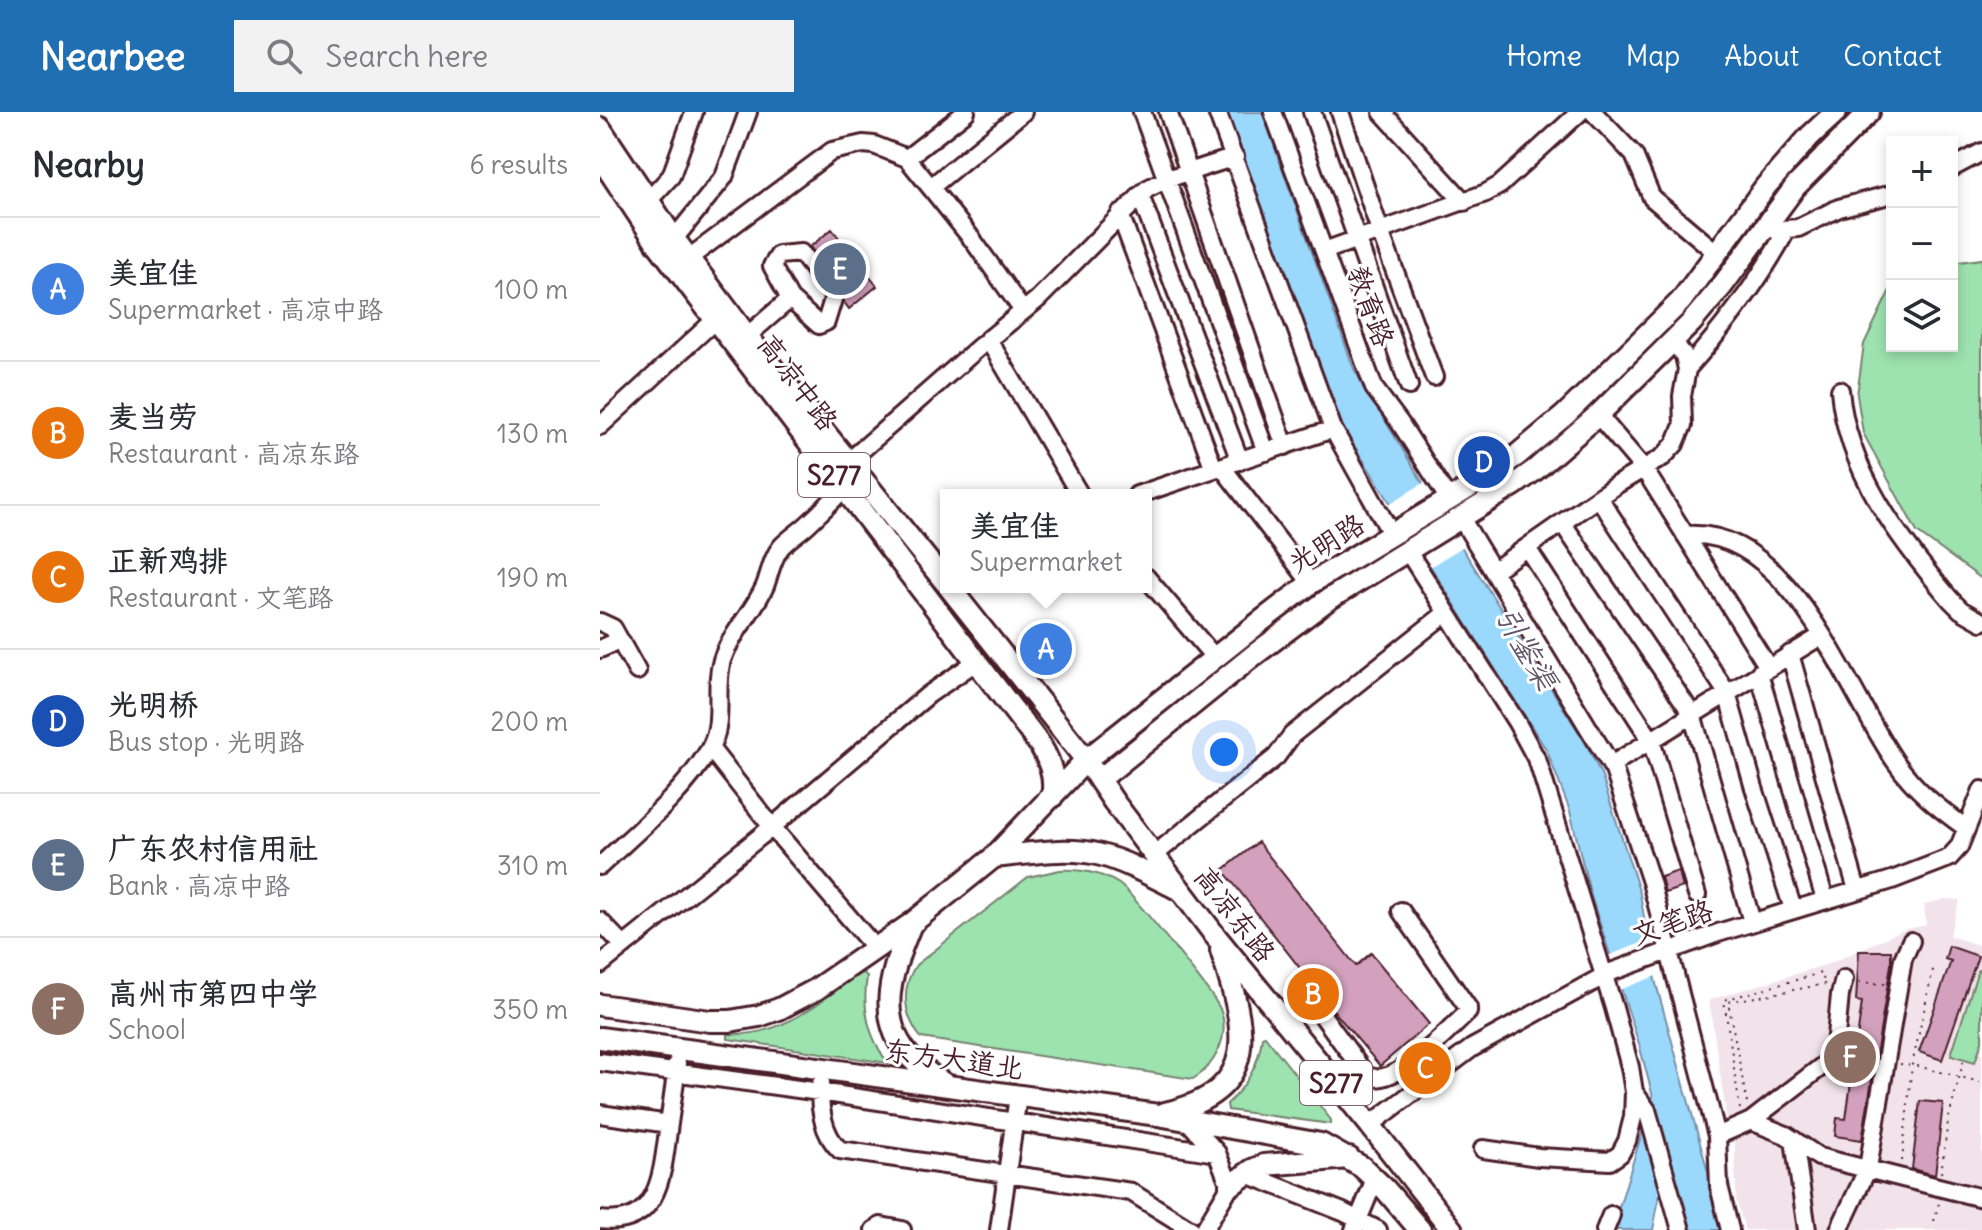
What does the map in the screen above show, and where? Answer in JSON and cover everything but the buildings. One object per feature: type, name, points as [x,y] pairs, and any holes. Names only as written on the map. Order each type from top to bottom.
[{"type":"main road","name":"光明路","points":[[1452,512],[1565,415],[1681,301],[1766,186],[1836,112]]},
{"type":"main road","name":"光明路","points":[[600,1005],[697,1020],[730,1021],[779,1009],[815,990],[911,924],[994,857],[1086,760],[1311,583],[1405,540],[1535,470],[1598,415],[1673,340],[1722,286],[1762,229],[1810,170],[1869,112]]},
{"type":"main road","name":"高凉中路","points":[[600,128],[674,239],[747,336],[940,573]]},
{"type":"main road","name":"高凉中路","points":[[600,157],[657,243],[957,633],[1046,754],[1053,777],[1052,797]]},
{"type":"main road","name":"光明路","points":[[1099,780],[1405,540]]},
{"type":"main road","name":"高凉中路","points":[[955,593],[1099,780]]},
{"type":"main road","points":[[957,633],[974,619]]},
{"type":"main road","points":[[1166,696],[1179,715]]},
{"type":"main road","name":"高凉东路","points":[[1099,780],[1217,938],[1452,1230]]},
{"type":"main road","name":"S277","points":[[994,857],[1056,851],[1090,853],[1128,865],[1180,890]]},
{"type":"main road","name":"S277","points":[[911,924],[888,990],[891,1020],[897,1037],[912,1060],[946,1086]]},
{"type":"main road","name":"S277","points":[[1158,1115],[1195,1104],[1213,1093],[1230,1076],[1240,1052],[1242,1033],[1237,996],[1217,938]]},
{"type":"main road","name":"东方大道北","points":[[600,1038],[1158,1115],[1321,1144],[1349,1158]]},
{"type":"main road","points":[[1230,1186],[1270,1164],[1349,1158]]},
{"type":"main road","name":"S277","points":[[1349,1158],[1375,1179],[1420,1230]]},
{"type":"street","points":[[648,201],[671,176],[694,112]]},
{"type":"street","points":[[674,239],[724,177],[748,112]]},
{"type":"street","points":[[907,158],[966,112]]},
{"type":"street","points":[[931,187],[1023,112]]},
{"type":"street","points":[[1142,112],[1266,452]]},
{"type":"street","points":[[1168,112],[1285,446]]},
{"type":"street","points":[[1217,112],[1333,429],[1405,540],[1538,762],[1607,974],[1634,1092],[1633,1117],[1620,1154],[1610,1161],[1539,1157],[1483,1149]]},
{"type":"street","name":"教育路","points":[[1273,112],[1374,388],[1400,423],[1452,512],[1493,571],[1611,765],[1651,882],[1663,951],[1717,1136],[1719,1186],[1730,1230]]},
{"type":"street","points":[[1312,112],[1409,386]]},
{"type":"street","points":[[1340,112],[1434,377]]},
{"type":"street","points":[[1382,112],[1464,202]]},
{"type":"street","points":[[1324,251],[1464,202],[1500,185],[1580,112]]},
{"type":"street","points":[[1593,112],[1634,155],[1652,198],[1718,254]]},
{"type":"street","points":[[689,258],[832,151],[863,144],[874,145],[907,158],[1023,311]]},
{"type":"street","points":[[1958,165],[1982,152]]},
{"type":"street","points":[[848,462],[1023,311],[1140,195],[1167,179],[1235,157]]},
{"type":"street","points":[[1140,195],[1240,461]]},
{"type":"street","points":[[1762,229],[1786,231],[1798,228],[1847,205],[1886,195]]},
{"type":"street","points":[[1120,214],[1218,468],[1311,583]]},
{"type":"street","points":[[1687,369],[1768,265],[1786,231]]},
{"type":"street","points":[[747,336],[790,299]]},
{"type":"street","points":[[600,426],[715,320]]},
{"type":"street","points":[[988,339],[1076,489]]},
{"type":"street","points":[[1493,571],[1663,457],[1680,437],[1687,369],[1684,356],[1673,340]]},
{"type":"street","points":[[1840,390],[1848,438],[1887,518],[1950,599],[1961,610],[1982,622]]},
{"type":"street","points":[[1598,415],[1644,469],[1764,670],[1825,900]]},
{"type":"street","points":[[1152,490],[1333,429]]},
{"type":"street","points":[[600,866],[666,804],[710,748],[720,708],[717,681],[733,636],[746,621],[781,547],[844,488]]},
{"type":"street","points":[[1599,498],[1727,693],[1793,909]]},
{"type":"street","points":[[1563,524],[1692,714],[1752,922]]},
{"type":"street","points":[[1685,535],[1721,538],[1747,550],[1780,577],[1821,636],[1894,759],[1918,792],[1966,828]]},
{"type":"street","points":[[1527,548],[1651,740],[1697,895]]},
{"type":"street","points":[[1152,584],[1215,658]]},
{"type":"street","points":[[1154,855],[1276,757],[1292,735],[1446,613]]},
{"type":"street","points":[[600,622],[613,628],[637,671]]},
{"type":"street","points":[[1611,765],[1821,636]]},
{"type":"street","points":[[600,649],[620,640]]},
{"type":"street","points":[[1790,654],[1857,890]]},
{"type":"street","points":[[600,965],[772,827],[928,695],[977,661]]},
{"type":"street","points":[[710,748],[772,827],[875,948]]},
{"type":"street","name":"文笔路","points":[[1370,1125],[1472,1048],[1607,974],[1663,951],[1949,858],[1959,847],[1982,790]]},
{"type":"street","points":[[1281,1016],[1303,999],[1312,1001],[1370,1079],[1377,1080],[1396,1074],[1443,1035],[1468,1012],[1468,1008],[1401,911]]},
{"type":"street","points":[[600,921],[624,946]]},
{"type":"street","points":[[1839,1230],[1868,1168],[1898,985],[1903,959],[1911,941]]},
{"type":"street","points":[[1717,1136],[1747,1122],[1834,1057],[1851,980]]},
{"type":"street","points":[[600,1220],[623,1221],[648,1206],[661,1176],[679,1049]]},
{"type":"street","points":[[600,1062],[820,1092],[1217,1153]]},
{"type":"street","points":[[823,1069],[820,1092],[827,1131],[840,1150],[1135,1193],[1192,1230]]},
{"type":"street","points":[[1634,1092],[1647,1110],[1681,1230]]},
{"type":"street","points":[[999,1230],[1018,1096]]},
{"type":"street","points":[[600,1114],[669,1124]]},
{"type":"street","points":[[1187,1120],[1217,1153],[1230,1186],[1204,1230]]},
{"type":"street","points":[[1747,1122],[1794,1140],[1819,1157],[1982,1198]]},
{"type":"street","points":[[1794,1140],[1807,1230]]},
{"type":"street","points":[[1247,1174],[1357,1225],[1378,1230]]},
{"type":"street","points":[[1357,1225],[1375,1179]]},
{"type":"street","points":[[874,1230],[883,1226],[902,1230]]},
{"type":"path","points":[[1901,1165],[1912,1065],[1934,965]]},
{"type":"path","points":[[1747,1122],[1724,1000],[1821,973],[1826,984]]},
{"type":"path","points":[[1747,1122],[1728,1002],[1851,980],[1898,985]]},
{"type":"path","points":[[1934,1221],[1942,1187],[1948,1121],[1964,1059]]},
{"type":"path","points":[[1917,1066],[1980,1082]]},
{"type":"shaded area","points":[[1945,899],[1960,900],[1949,936],[1982,946],[1982,1230],[1745,1230],[1736,1199],[1735,1146],[1726,1114],[1709,1000],[1831,963],[1903,930],[1926,925],[1924,905]]},
{"type":"green space","points":[[1982,259],[1982,579],[1917,532],[1863,433],[1857,395],[1864,344],[1886,298],[1886,352],[1958,352],[1958,262]]},
{"type":"green space","points":[[1060,870],[1090,872],[1119,884],[1215,1000],[1223,1019],[1222,1039],[1214,1058],[1193,1079],[921,1038],[915,1030],[908,1012],[906,993],[916,965],[1028,877]]},
{"type":"green space","points":[[1978,970],[1982,971],[1982,1041],[1975,1062],[1951,1055]]},
{"type":"green space","points":[[864,973],[867,977],[868,1022],[888,1063],[728,1039],[728,1034],[747,1034],[782,1024]]},
{"type":"green space","points":[[1265,1036],[1331,1120],[1331,1124],[1228,1110],[1227,1104],[1251,1074],[1262,1037]]},
{"type":"water","points":[[1223,112],[1262,112],[1354,369],[1585,742],[1601,774],[1640,894],[1655,980],[1724,1230],[1689,1230],[1676,1188],[1660,1193],[1653,1230],[1612,1230],[1653,1097],[1590,893],[1570,811],[1547,751],[1336,417]]},
{"type":"pier","points":[[1425,482],[1464,546],[1428,568],[1389,504]]},
{"type":"pier","points":[[1650,940],[1656,976],[1619,990],[1607,956]]},
{"type":"place","name":"广东农村信用社","points":[[840,269]]},
{"type":"place","name":"光明桥","points":[[1484,462]]},
{"type":"place","name":"美宜佳","points":[[1046,649]]},
{"type":"place","name":"麦当劳","points":[[1313,994]]},
{"type":"place","name":"高州市第四中学","points":[[1850,1057]]},
{"type":"place","name":"正新鸡排","points":[[1425,1068]]},
{"type":"water label","name":"引鉴渠","points":[[1527,648]]}]
